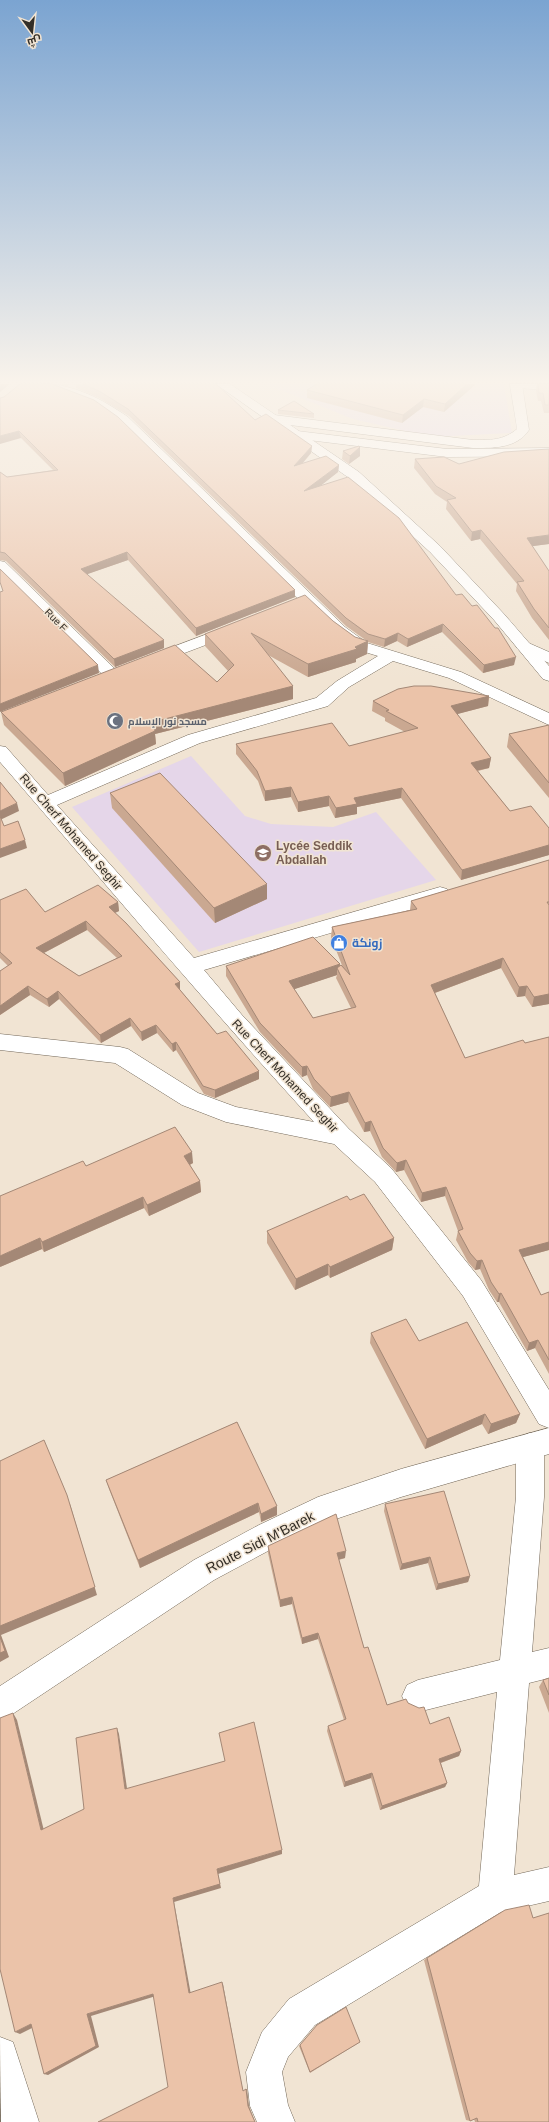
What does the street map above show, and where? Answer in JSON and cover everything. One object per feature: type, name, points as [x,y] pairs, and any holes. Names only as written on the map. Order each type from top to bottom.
[{"type":"street","points":[[186,483],[302,602],[361,646],[455,675],[528,708],[549,720]]},
{"type":"street","points":[[362,483],[435,549],[524,646],[547,668]]},
{"type":"street","name":"Rue F","points":[[0,565],[119,673],[251,622]]},
{"type":"street","points":[[45,803],[194,739],[322,702],[343,684],[391,656]]},
{"type":"street","name":"Rue Cherf Mohamed Seghir","points":[[0,751],[190,967],[234,1021],[341,1136],[383,1175],[472,1288],[549,1415]]},
{"type":"street","points":[[190,967],[457,889]]},
{"type":"street","points":[[0,1042],[120,1056],[190,1099],[234,1116],[341,1136]]},
{"type":"street","points":[[495,1896],[517,1671],[530,1498],[539,1444]]},
{"type":"street","name":"Route Sidi M'Barek","points":[[0,1704],[204,1570],[269,1535],[328,1507],[401,1483],[539,1444]]},
{"type":"street","points":[[418,1696],[549,1663]]},
{"type":"street","points":[[276,2122],[269,2106],[264,2072],[275,2045],[302,2012],[495,1896],[549,1884]]},
{"type":"street","points":[[0,2055],[20,2122]]},
{"type":"shaded area","name":"Lycée Seddik Abdallah","points":[[191,756],[245,816],[271,824],[333,827],[376,812],[436,880],[199,952],[72,807]]},
{"type":"building","points":[[0,483],[186,483],[295,590],[196,628],[127,552],[81,569],[164,640],[114,659],[5,553],[0,552]]},
{"type":"building","points":[[205,483],[315,483],[304,491],[329,483],[355,483],[399,518],[456,595],[462,594],[472,606],[477,605],[495,628],[498,628],[516,657],[484,665],[443,624],[408,639],[398,633],[385,639],[368,634],[346,618]]},
{"type":"building","points":[[434,483],[549,483],[549,535],[527,538],[549,571],[549,628],[534,609],[517,582],[524,581],[481,530],[472,532],[447,500],[456,498]]},
{"type":"building","points":[[0,569],[98,665],[0,704],[0,592],[3,591],[0,582]]},
{"type":"building","points":[[305,595],[333,621],[355,637],[368,641],[355,647],[357,649],[308,664],[251,633],[293,686],[153,722],[155,731],[63,773],[1,712],[175,645],[217,682],[234,665],[205,634]]},
{"type":"building","points":[[414,686],[431,686],[489,696],[451,706],[491,758],[471,763],[510,811],[531,806],[549,828],[549,845],[462,870],[402,788],[354,798],[357,804],[336,808],[329,796],[298,802],[291,787],[265,791],[257,771],[236,744],[332,723],[349,746],[418,728],[386,711],[389,710],[373,701],[398,689]]},
{"type":"building","points":[[549,725],[549,783],[509,734]]},
{"type":"building","points":[[160,773],[267,884],[214,908],[110,793]]},
{"type":"building","points":[[0,782],[17,803],[0,811]]},
{"type":"building","points":[[0,816],[4,826],[18,821],[25,840],[0,849]]},
{"type":"building","points":[[549,860],[549,902],[547,902],[549,905],[549,994],[534,997],[527,986],[519,987],[503,958],[431,985],[465,1058],[523,1040],[525,1043],[549,1037],[549,1242],[519,1250],[541,1295],[549,1292],[549,1360],[538,1340],[529,1343],[501,1293],[499,1294],[491,1282],[482,1260],[477,1261],[470,1253],[458,1231],[463,1229],[446,1187],[422,1193],[406,1160],[397,1163],[383,1148],[371,1121],[365,1123],[349,1092],[331,1097],[314,1079],[307,1066],[302,1067],[260,1023],[226,966],[313,937],[340,964],[289,981],[313,1018],[356,1007],[337,968],[341,965],[350,975],[332,927],[417,909],[411,901]]},
{"type":"building","points":[[98,885],[118,902],[109,907],[126,923],[180,982],[175,984],[217,1034],[226,1031],[259,1071],[215,1090],[203,1086],[176,1042],[172,1044],[156,1025],[141,1032],[130,1018],[100,1035],[58,991],[47,999],[28,986],[0,1006],[0,971],[12,963],[0,952],[0,900],[26,889],[45,912]],"holes":[[[86,921],[122,956],[79,976],[36,948]]]},
{"type":"building","points":[[175,1127],[192,1152],[184,1156],[200,1181],[147,1205],[143,1197],[42,1242],[40,1238],[0,1256],[0,1196],[83,1161],[86,1166]]},
{"type":"building","points":[[364,1194],[394,1238],[330,1267],[328,1264],[296,1279],[267,1231],[347,1196],[350,1200]]},
{"type":"building","points":[[406,1319],[419,1341],[467,1322],[520,1414],[491,1424],[485,1414],[427,1439],[371,1333]]},
{"type":"building","points":[[237,1422],[277,1506],[261,1514],[258,1503],[138,1560],[106,1480]]},
{"type":"building","points":[[44,1440],[67,1495],[95,1587],[0,1626],[0,1461]]},
{"type":"building","points":[[444,1491],[470,1576],[438,1584],[430,1557],[402,1564],[385,1504]]},
{"type":"building","points":[[336,1514],[346,1551],[337,1553],[364,1648],[368,1647],[387,1705],[406,1699],[408,1703],[419,1708],[424,1707],[430,1724],[449,1717],[461,1751],[439,1759],[447,1783],[382,1806],[372,1773],[345,1782],[328,1726],[346,1719],[318,1633],[302,1638],[292,1597],[280,1600],[268,1546]]},
{"type":"building","points":[[0,1637],[5,1651],[0,1653]]},
{"type":"building","points":[[549,1678],[549,1695],[543,1680]]},
{"type":"building","points":[[13,1713],[41,1830],[84,1809],[76,1738],[117,1728],[125,1789],[225,1761],[219,1733],[254,1722],[282,1850],[217,1869],[220,1884],[173,1898],[189,1993],[222,1982],[243,2091],[246,2089],[248,2106],[255,2122],[98,2122],[168,2087],[153,1994],[87,2014],[96,2046],[44,2074],[31,2024],[15,2032],[0,1969],[0,1718]]},
{"type":"building","points":[[529,1905],[533,1918],[549,1913],[549,2122],[478,2122],[477,2118],[470,2121],[427,1958],[505,1910]]},
{"type":"building","points":[[346,2007],[360,2042],[310,2072],[300,2045],[317,2025]]},
{"type":"place","name":"مسجد نور الإسلام","points":[[115,721]]},
{"type":"place","name":"Lycée Seddik Abdallah","points":[[263,853]]},
{"type":"place","name":"زونكة","points":[[339,943]]}]
